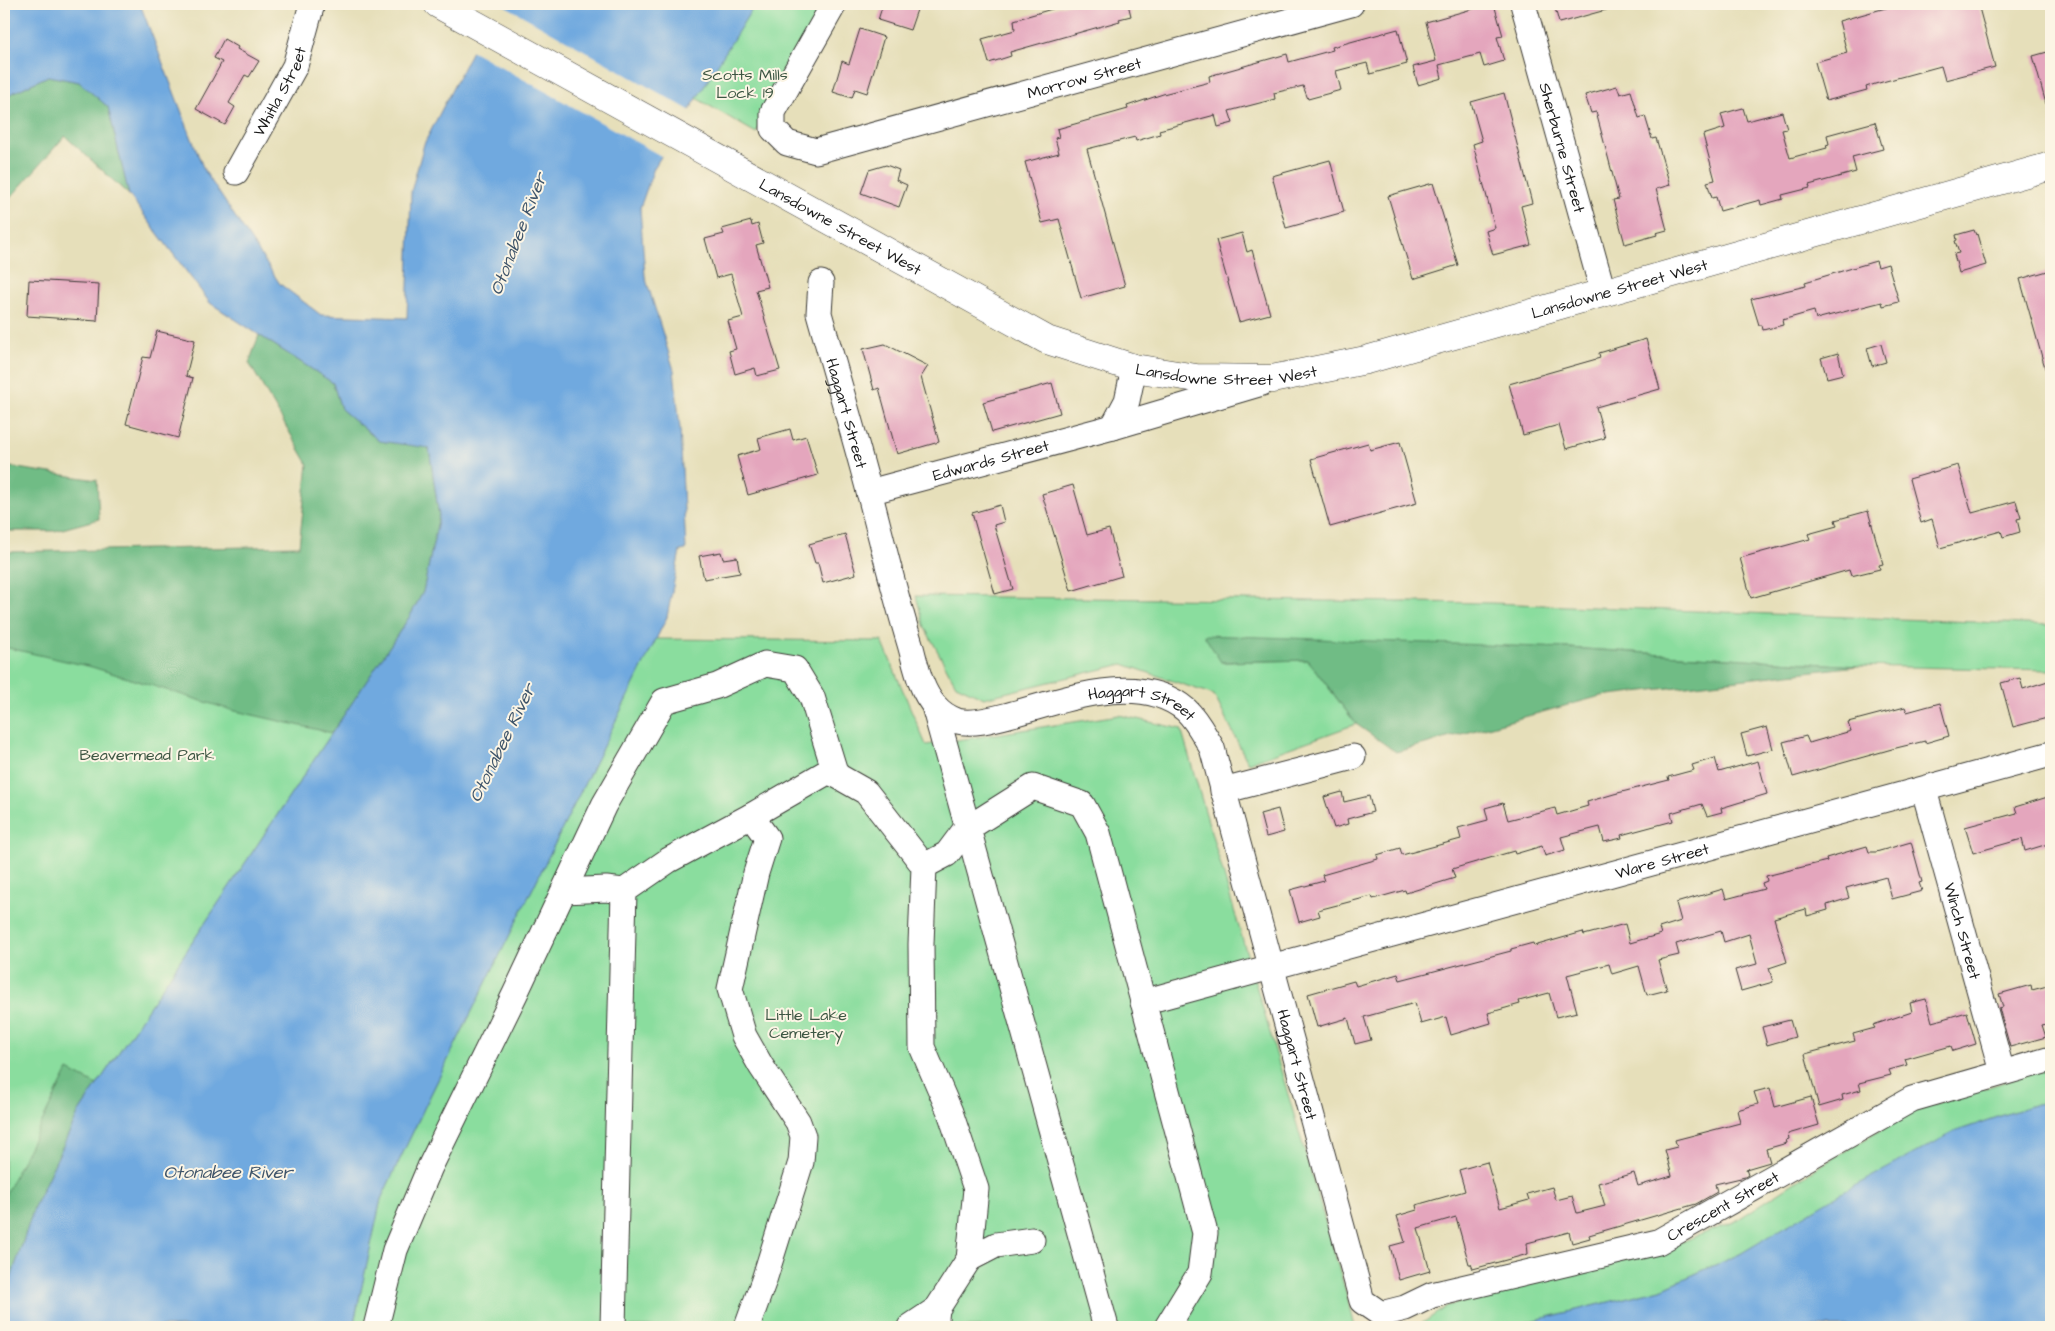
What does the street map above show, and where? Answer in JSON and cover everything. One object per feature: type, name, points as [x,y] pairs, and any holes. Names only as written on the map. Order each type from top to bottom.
[{"type":"main road","name":"Lansdowne Street West","points":[[450,9],[1047,340],[1134,368],[1196,378],[1272,379],[1371,358],[2051,166]]},
{"type":"street","name":"Whitla Street","points":[[236,172],[295,66],[312,4]]},
{"type":"street","name":"Morrow Street","points":[[834,4],[773,112],[773,129],[787,143],[816,151],[1351,4]]},
{"type":"street","name":"Sherburne Street","points":[[1523,4],[1603,292]]},
{"type":"street","name":"Haggart Street","points":[[821,283],[819,313],[869,492],[899,610],[921,683],[934,706],[947,716],[958,721],[970,722],[995,718],[1093,693],[1130,690],[1149,692],[1163,696],[1187,711],[1212,748],[1362,1301],[1376,1321]]},
{"type":"street","points":[[1114,427],[1127,402],[1134,368]]},
{"type":"street","name":"Edwards Street","points":[[869,492],[1114,427],[1272,379]]},
{"type":"street","points":[[376,1327],[395,1250],[430,1167],[604,805],[664,701],[717,686],[765,664],[795,668],[812,697],[836,775]]},
{"type":"street","points":[[934,706],[1106,1327]]},
{"type":"street","name":"Ware Street","points":[[1143,1002],[2051,754]]},
{"type":"street","points":[[1224,790],[1353,757]]},
{"type":"street","points":[[564,890],[624,890],[669,860],[829,771],[866,792],[924,866],[921,944],[922,1047],[950,1112],[976,1189],[968,1259],[936,1318],[910,1327]]},
{"type":"street","points":[[924,866],[947,854],[968,828],[1033,787],[1082,804],[1098,833],[1204,1233],[1200,1273],[1167,1327]]},
{"type":"street","name":"Winch Street","points":[[1924,790],[2002,1072]]},
{"type":"street","points":[[747,1327],[802,1162],[803,1136],[798,1122],[761,1066],[744,1036],[730,989],[756,873],[767,838],[751,816]]},
{"type":"street","points":[[613,1327],[624,890]]},
{"type":"street","name":"Crescent Street","points":[[1376,1321],[1432,1295],[1658,1242],[1912,1099],[2051,1059]]},
{"type":"street","points":[[968,1259],[996,1245],[1032,1240]]},
{"type":"green space","name":"Scotts Mills Lock 19","points":[[755,4],[828,4],[756,133],[696,98]]},
{"type":"green space","points":[[48,76],[79,82],[108,107],[129,195],[65,136],[4,205],[4,97]]},
{"type":"green space","points":[[259,335],[333,383],[341,409],[379,441],[429,447],[439,516],[423,592],[410,616],[332,733],[231,710],[92,667],[4,647],[4,552],[299,546],[308,464],[249,363]]},
{"type":"green space","points":[[4,466],[97,480],[99,519],[55,531],[4,531]]},
{"type":"green space","points":[[916,596],[1491,603],[2051,625],[2051,670],[1857,666],[1568,648],[1221,662],[1308,660],[1356,724],[1248,763],[1214,695],[1123,664],[984,698],[956,685],[925,628]]},
{"type":"green space","name":"Beavermead Park","points":[[4,608],[410,616],[79,1112],[35,1205],[4,1300]]},
{"type":"green space","points":[[1204,635],[1568,648],[1857,666],[1601,696],[1396,752],[1356,724],[1308,660],[1221,662]]},
{"type":"green space","name":"Little Lake Cemetery","points":[[656,639],[882,641],[926,745],[1119,715],[1181,729],[1355,1327],[353,1327],[381,1199]]},
{"type":"green space","points":[[2051,1067],[2051,1102],[2036,1104],[1954,1132],[1740,1254],[1661,1289],[1508,1327],[1417,1327],[1447,1306],[1663,1249],[1734,1222],[1818,1167],[1913,1111]]},
{"type":"green space","points":[[68,1070],[97,1085],[79,1112],[35,1205],[4,1300],[4,1197]]},
{"type":"water","name":"Otonabee River","points":[[4,4],[140,4],[204,170],[280,284],[321,315],[407,318],[411,192],[424,144],[496,4],[755,4],[654,168],[640,208],[645,276],[674,370],[680,428],[686,550],[680,551],[667,617],[381,1199],[353,1327],[4,1327],[4,1300],[35,1205],[79,1112],[410,616],[423,592],[439,516],[429,448],[379,441],[341,409],[333,383],[210,303],[129,195],[108,107],[79,82],[48,76],[4,97]]},
{"type":"water","points":[[2051,1102],[2051,1327],[1508,1327],[1661,1289],[1740,1254],[1838,1195],[1954,1132],[2036,1104]]},
{"type":"pier","points":[[493,4],[502,4],[691,111],[663,157],[469,49]]},
{"type":"building","points":[[883,4],[919,4],[910,30],[878,20]]},
{"type":"building","points":[[1069,4],[1128,4],[1131,16],[1119,19],[1120,21],[1010,52],[1011,56],[989,63],[982,39],[1015,30],[1014,20]]},
{"type":"building","points":[[1494,4],[1503,36],[1497,37],[1504,61],[1484,67],[1480,54],[1439,65],[1442,78],[1418,85],[1413,67],[1436,61],[1426,22]]},
{"type":"building","points":[[1554,4],[1612,4],[1613,8],[1559,23]]},
{"type":"building","points":[[1900,4],[1978,4],[1995,67],[1945,80],[1941,66],[1875,84],[1866,87],[1867,90],[1826,101],[1815,62],[1847,53],[1839,21]]},
{"type":"building","points":[[860,29],[884,37],[867,93],[855,89],[852,98],[833,92],[842,61],[849,64]]},
{"type":"building","points":[[1398,29],[1407,64],[1370,74],[1367,63],[1336,71],[1341,90],[1308,99],[1303,86],[1274,93],[1275,99],[1229,111],[1233,123],[1218,127],[1215,115],[1159,130],[1160,134],[1136,141],[1135,137],[1087,149],[1125,286],[1081,298],[1059,219],[1042,223],[1025,162],[1059,153],[1055,138],[1059,137],[1057,129],[1128,109],[1127,106],[1163,94],[1210,82],[1209,76],[1287,54],[1289,62],[1333,50],[1332,47]]},
{"type":"building","points":[[224,39],[238,47],[237,49],[259,61],[249,77],[245,75],[229,103],[235,107],[225,125],[196,109],[222,62],[214,58]]},
{"type":"building","points":[[2051,51],[2051,103],[2046,104],[2033,56]]},
{"type":"building","points":[[1617,86],[1620,94],[1631,91],[1639,118],[1645,116],[1652,139],[1656,138],[1670,185],[1656,189],[1667,230],[1656,233],[1657,235],[1625,244],[1613,200],[1619,199],[1596,112],[1591,113],[1585,95]]},
{"type":"building","points":[[1504,93],[1532,203],[1521,206],[1531,245],[1493,255],[1486,231],[1495,228],[1473,144],[1482,141],[1471,102]]},
{"type":"building","points":[[1743,108],[1747,121],[1782,112],[1787,129],[1782,130],[1790,158],[1827,148],[1826,145],[1829,144],[1827,135],[1875,122],[1883,149],[1852,157],[1856,172],[1809,185],[1810,188],[1782,195],[1783,199],[1761,205],[1760,200],[1720,211],[1716,197],[1712,198],[1707,182],[1715,180],[1703,135],[1725,128],[1721,114]]},
{"type":"building","points":[[1330,160],[1344,212],[1286,228],[1272,176]]},
{"type":"building","points":[[886,165],[899,170],[896,180],[907,185],[899,207],[861,193],[869,170]]},
{"type":"building","points":[[1433,183],[1458,265],[1413,279],[1388,196]]},
{"type":"building","points":[[751,221],[752,226],[758,224],[763,243],[756,245],[768,287],[756,290],[780,370],[757,376],[755,368],[735,374],[729,351],[736,349],[728,321],[743,317],[731,274],[716,278],[705,239],[724,234],[722,229]]},
{"type":"building","points":[[1974,230],[1977,234],[1986,265],[1959,273],[1954,254],[1959,253],[1955,241],[1957,240],[1956,235]]},
{"type":"building","points":[[1242,233],[1247,252],[1252,250],[1270,314],[1239,322],[1216,240]]},
{"type":"building","points":[[1876,261],[1878,267],[1888,264],[1899,302],[1883,306],[1882,302],[1816,319],[1814,311],[1782,320],[1783,325],[1763,330],[1762,325],[1759,325],[1751,299],[1806,286],[1805,282]]},
{"type":"building","points":[[2051,270],[2051,374],[2047,375],[2020,279]]},
{"type":"building","points":[[29,280],[99,284],[97,321],[27,316]]},
{"type":"building","points":[[157,331],[195,340],[186,376],[193,378],[178,438],[126,424],[143,357],[150,358]]},
{"type":"building","points":[[1646,339],[1660,389],[1596,407],[1605,438],[1566,449],[1559,425],[1523,435],[1509,384],[1600,358],[1599,353]]},
{"type":"building","points":[[885,344],[928,366],[921,377],[939,442],[897,454],[879,388],[874,390],[863,349]]},
{"type":"building","points":[[1881,344],[1886,362],[1872,366],[1867,348]]},
{"type":"building","points":[[1838,353],[1843,374],[1827,378],[1821,358]]},
{"type":"building","points":[[1052,383],[1060,413],[992,432],[983,402]]},
{"type":"building","points":[[790,429],[793,440],[806,436],[818,475],[748,495],[737,456],[761,449],[758,438]]},
{"type":"building","points":[[1400,442],[1417,503],[1330,527],[1311,459],[1368,443],[1370,450]]},
{"type":"building","points":[[1958,465],[1972,513],[2016,501],[2021,518],[2017,519],[2020,532],[2003,537],[2001,531],[1940,548],[1932,519],[1921,523],[1909,479]]},
{"type":"building","points":[[1073,485],[1087,535],[1109,529],[1122,576],[1071,591],[1042,494]]},
{"type":"building","points":[[1000,505],[1004,522],[994,525],[1013,589],[995,594],[972,513]]},
{"type":"building","points":[[1868,511],[1883,564],[1879,565],[1880,569],[1851,576],[1849,570],[1751,598],[1740,558],[1810,539],[1808,534],[1837,526],[1835,520]]},
{"type":"building","points":[[845,534],[856,574],[823,583],[818,563],[815,563],[809,544]]},
{"type":"building","points":[[721,552],[723,559],[737,557],[740,573],[704,579],[699,556]]},
{"type":"building","points":[[2020,678],[2023,689],[2051,680],[2051,717],[2013,727],[2001,683]]},
{"type":"building","points":[[1940,703],[1949,736],[1892,749],[1793,777],[1783,742],[1806,736],[1809,743],[1851,731],[1848,722],[1905,707],[1907,712]]},
{"type":"building","points":[[1767,727],[1773,749],[1747,756],[1741,734]]},
{"type":"building","points":[[1715,758],[1719,772],[1758,761],[1767,794],[1721,808],[1722,812],[1707,816],[1702,804],[1671,813],[1673,821],[1621,835],[1622,838],[1604,842],[1600,827],[1561,837],[1565,850],[1545,856],[1542,846],[1515,854],[1514,851],[1452,869],[1455,878],[1406,893],[1405,890],[1373,899],[1372,896],[1318,910],[1320,916],[1299,922],[1290,890],[1324,881],[1322,875],[1378,859],[1377,855],[1400,848],[1402,855],[1461,839],[1458,828],[1488,820],[1485,808],[1503,803],[1508,820],[1555,808],[1557,815],[1588,806],[1587,802],[1669,780],[1668,777],[1694,770],[1692,765]]},
{"type":"building","points":[[1342,792],[1344,802],[1369,796],[1373,812],[1347,819],[1348,824],[1334,828],[1324,797]]},
{"type":"building","points":[[2051,796],[2051,843],[2025,851],[2022,839],[1973,853],[1965,827],[2017,813],[2015,807]]},
{"type":"building","points":[[1278,809],[1284,832],[1266,837],[1260,814]]},
{"type":"building","points":[[1911,842],[1922,882],[1919,883],[1922,891],[1892,899],[1886,877],[1846,888],[1849,898],[1827,905],[1828,910],[1807,916],[1806,909],[1774,918],[1787,962],[1769,968],[1773,982],[1741,991],[1735,970],[1757,964],[1749,934],[1724,942],[1721,931],[1676,944],[1679,955],[1658,960],[1667,990],[1647,995],[1639,966],[1612,974],[1609,964],[1567,975],[1577,1012],[1556,1017],[1549,993],[1519,1001],[1520,1004],[1488,1013],[1491,1023],[1451,1035],[1446,1017],[1421,1024],[1415,1003],[1364,1017],[1371,1040],[1355,1044],[1348,1018],[1317,1027],[1308,994],[1354,981],[1356,986],[1398,974],[1400,980],[1511,951],[1511,949],[1533,943],[1534,946],[1583,932],[1584,935],[1625,924],[1630,943],[1661,934],[1659,928],[1681,921],[1676,903],[1723,889],[1726,899],[1764,889],[1762,883],[1767,881],[1766,876],[1827,861],[1826,858],[1867,846],[1869,852],[1876,852]]},
{"type":"building","points":[[2031,985],[2032,990],[2051,985],[2051,1023],[2042,1025],[2046,1037],[2010,1047],[1999,1008],[2003,1007],[1999,994]]},
{"type":"building","points":[[1926,999],[1932,1022],[1967,1012],[1976,1044],[1953,1051],[1951,1046],[1905,1059],[1907,1065],[1889,1070],[1891,1075],[1859,1083],[1861,1090],[1842,1095],[1843,1100],[1819,1107],[1805,1054],[1855,1041],[1853,1034],[1875,1028],[1873,1025],[1912,1012],[1910,1003]]},
{"type":"building","points":[[1790,1020],[1795,1037],[1767,1045],[1762,1027]]},
{"type":"building","points":[[1770,1088],[1775,1107],[1811,1097],[1819,1125],[1788,1134],[1789,1139],[1786,1140],[1787,1143],[1766,1149],[1770,1162],[1746,1169],[1748,1175],[1745,1177],[1715,1184],[1717,1192],[1696,1204],[1589,1235],[1590,1238],[1572,1243],[1569,1232],[1527,1243],[1528,1254],[1473,1269],[1471,1264],[1469,1264],[1456,1217],[1418,1228],[1430,1271],[1399,1280],[1390,1246],[1405,1242],[1397,1216],[1417,1210],[1416,1205],[1465,1191],[1459,1170],[1487,1162],[1500,1208],[1529,1200],[1527,1194],[1552,1187],[1556,1200],[1572,1196],[1577,1213],[1605,1206],[1598,1183],[1634,1173],[1638,1186],[1672,1176],[1665,1150],[1677,1147],[1675,1140],[1740,1123],[1737,1110],[1758,1104],[1754,1092]]}]
